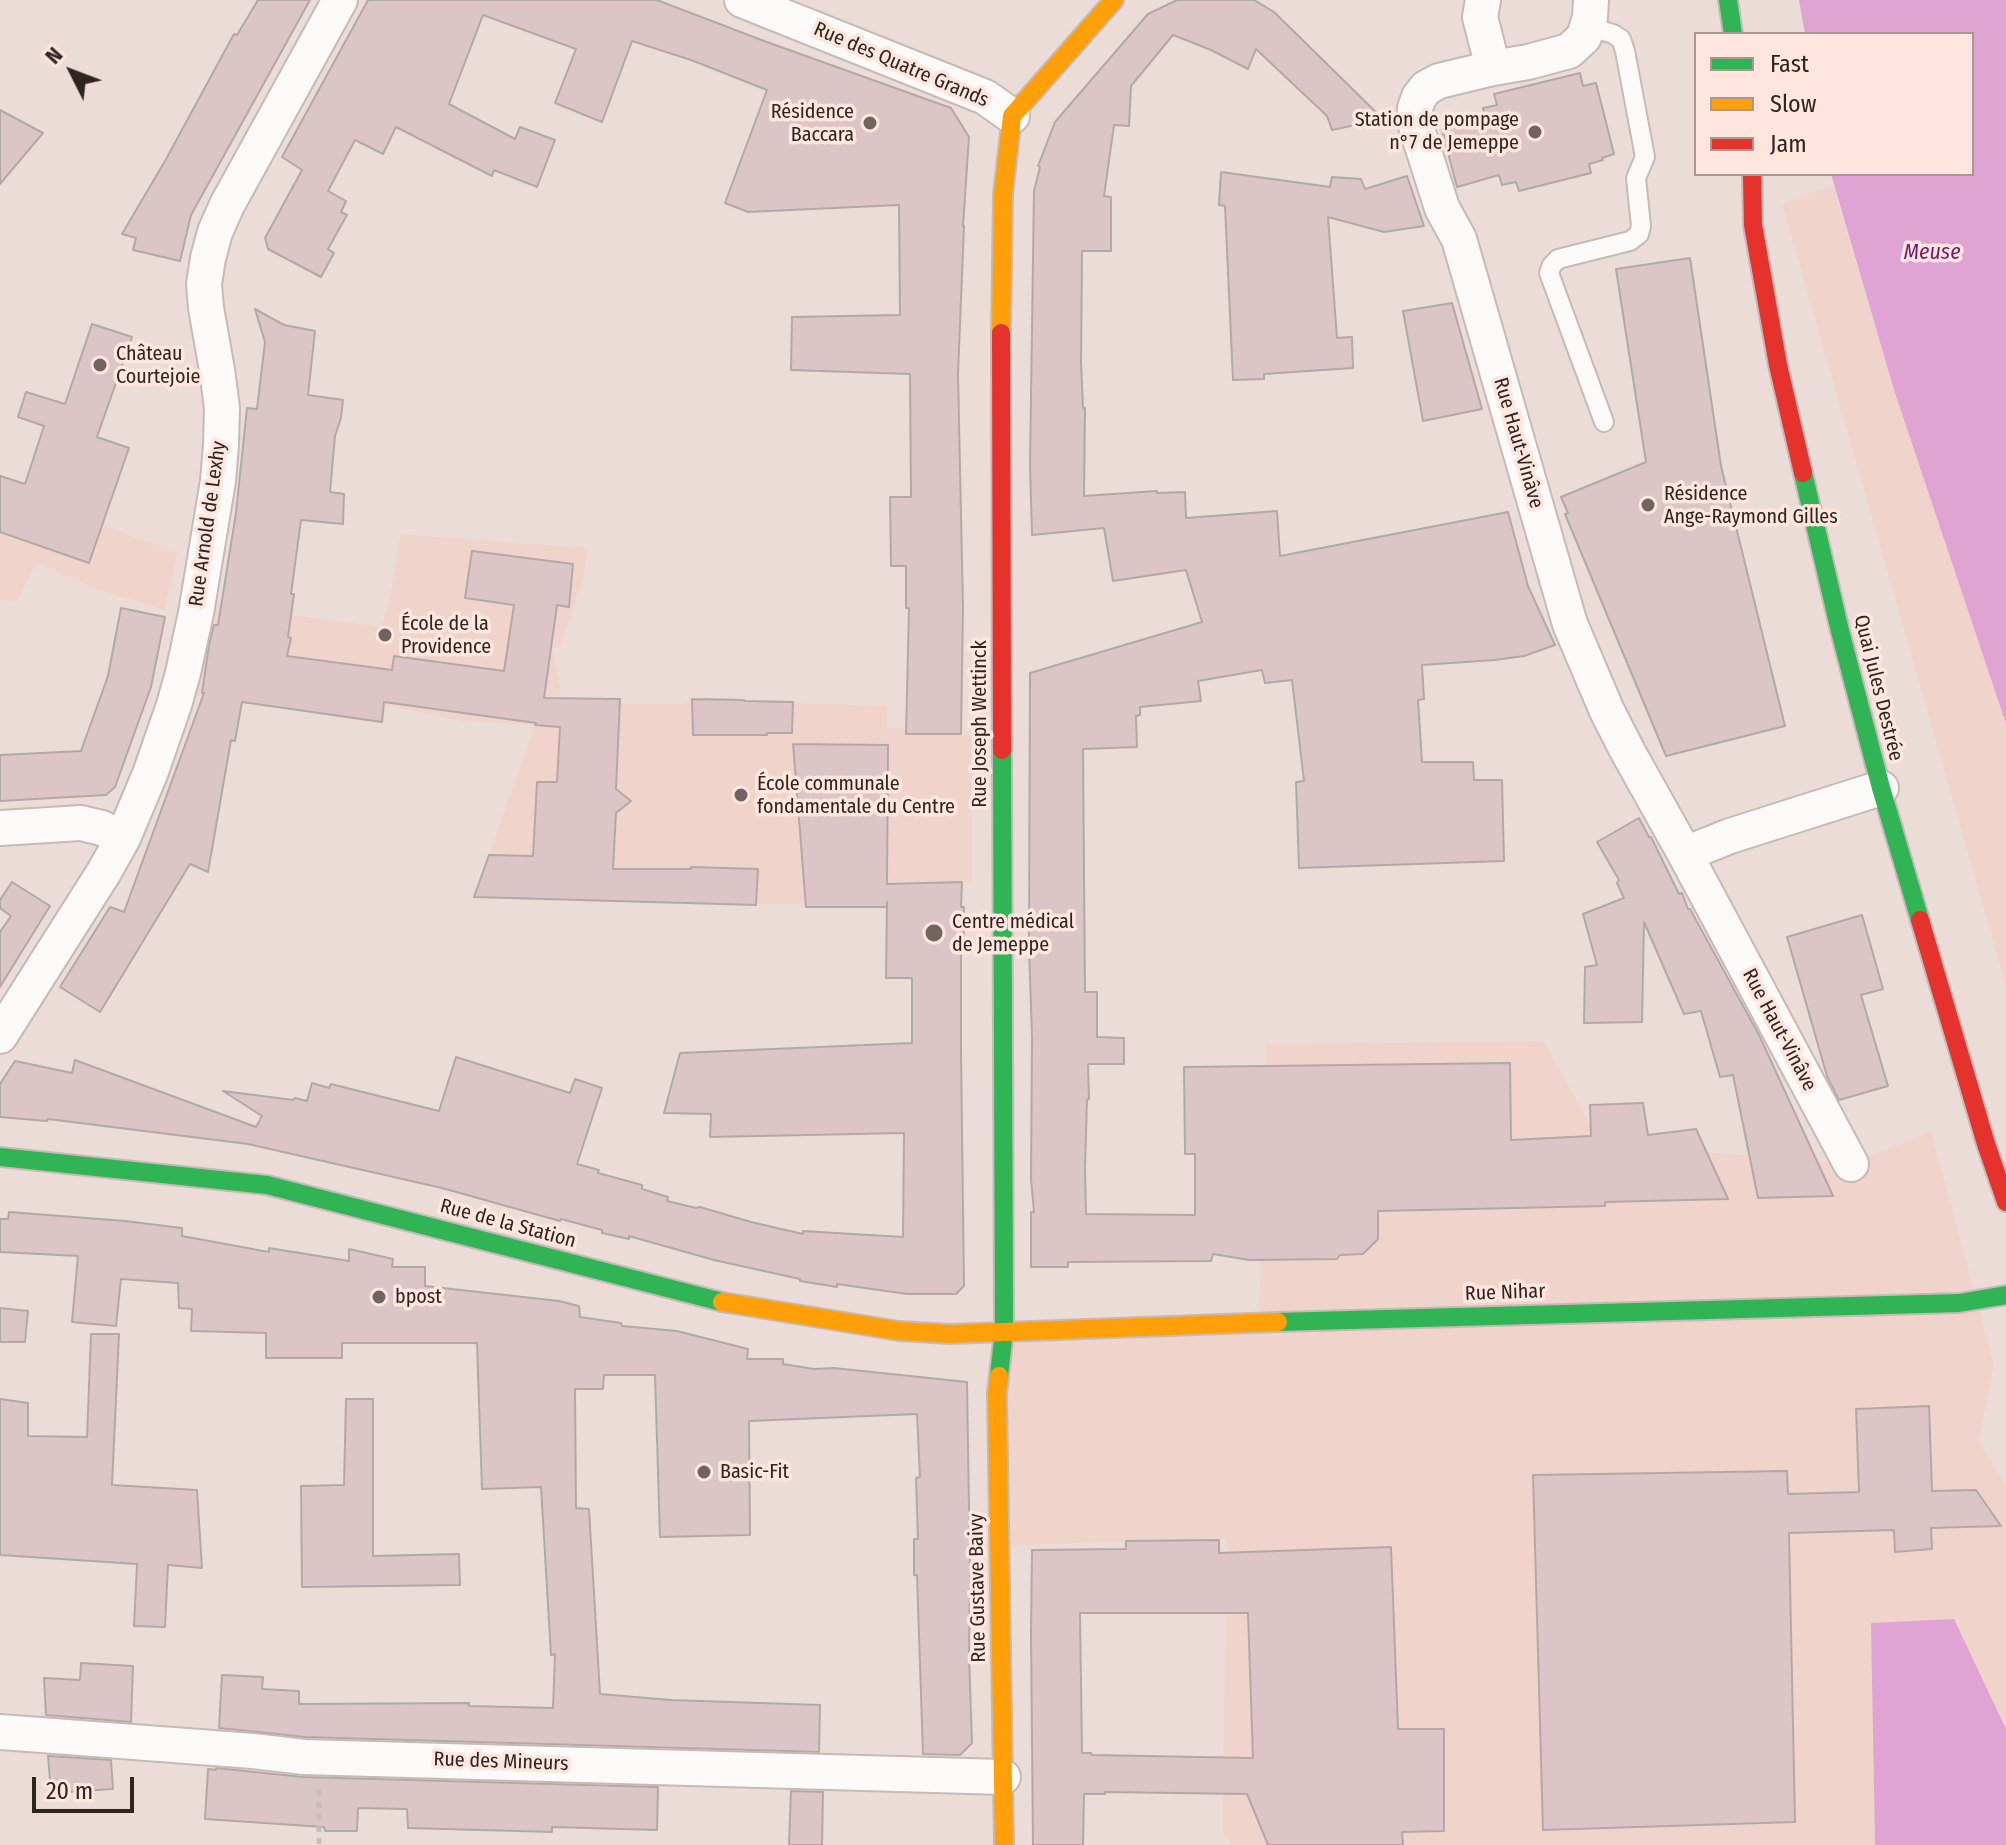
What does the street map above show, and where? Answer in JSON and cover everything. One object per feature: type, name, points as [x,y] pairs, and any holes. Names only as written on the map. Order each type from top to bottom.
[{"type":"street","name":"Rue Arnold de Lexhy","points":[[0,1036],[104,872],[123,838],[150,774],[183,673],[218,481],[222,408],[204,284],[211,245],[227,205],[340,0]]},
{"type":"street","name":"Rue des Quatre Grands","points":[[742,0],[985,97],[1012,116]]},
{"type":"street","points":[[1012,116],[1114,0]]},
{"type":"street","points":[[1483,0],[1480,17],[1493,68],[1569,51],[1584,37],[1589,13]]},
{"type":"street","points":[[1728,0],[1733,32]]},
{"type":"street","name":"Rue Haut-Vinâve","points":[[1493,68],[1439,81],[1426,88],[1415,108],[1416,126],[1442,208],[1459,239],[1570,624],[1614,725],[1851,1164]]},
{"type":"street","name":"Rue Joseph Wettinck","points":[[1004,1331],[1001,334],[1003,194],[1012,116]]},
{"type":"street","name":"Quai Jules Destrée","points":[[1752,176],[1753,225],[1778,365],[1840,631],[1881,788],[2006,1202]]},
{"type":"street","points":[[1685,854],[1730,836],[1881,788]]},
{"type":"street","points":[[0,828],[81,823],[123,838]]},
{"type":"street","name":"Rue de la Station","points":[[0,1157],[267,1185],[725,1303],[899,1331],[950,1334],[1004,1331]]},
{"type":"street","name":"Rue Nihar","points":[[1004,1331],[1959,1303],[2006,1295]]},
{"type":"street","name":"Rue Gustave Baivy","points":[[1004,1331],[997,1393],[1004,1845]]},
{"type":"street","name":"Rue des Mineurs","points":[[0,1732],[318,1757],[1003,1777]]},
{"type":"lane","points":[[1589,13],[1621,39],[1645,157],[1636,178],[1641,226],[1639,234],[1630,241],[1558,259],[1549,273],[1604,422]]},
{"type":"path","points":[[318,1757],[319,1845]]},
{"type":"shaded area","points":[[1833,185],[1894,390],[2006,724],[2006,987],[1782,204]]},
{"type":"shaded area","points":[[0,487],[178,553],[164,610],[93,588],[37,562],[18,600],[0,601]]},
{"type":"shaded area","name":"École communale fondamentale du Centre","points":[[400,534],[587,548],[584,578],[560,647],[553,648],[561,693],[549,698],[620,699],[621,703],[685,704],[693,699],[887,706],[887,728],[918,729],[919,734],[972,735],[972,882],[903,883],[902,906],[887,907],[474,897],[535,725],[459,721],[386,705],[382,724],[197,696],[210,604],[382,627]]},
{"type":"shaded area","points":[[1544,1041],[1600,1143],[1851,1164],[1931,1131],[1994,1364],[1979,1442],[2006,1485],[2006,1845],[1232,1845],[1222,1830],[1227,1538],[1000,1546],[1004,1331],[1259,1322],[1266,1044]]},
{"type":"water","name":"Meuse","points":[[1799,0],[2006,0],[2006,724],[1894,390],[1832,176],[1974,176],[1974,32],[1805,32]]},
{"type":"water","points":[[1954,1619],[2006,1729],[2006,1845],[1875,1845],[1871,1623]]},
{"type":"building","points":[[258,0],[310,0],[191,215],[180,261],[133,250],[136,238],[122,234],[234,34],[237,35]]},
{"type":"building","points":[[368,0],[657,0],[951,108],[969,137],[958,374],[963,608],[961,734],[906,734],[909,608],[906,608],[906,566],[891,566],[890,497],[911,497],[910,374],[791,370],[792,317],[900,315],[899,205],[748,212],[725,203],[767,90],[632,41],[602,122],[555,103],[576,49],[483,15],[449,104],[515,139],[520,127],[555,140],[537,187],[494,170],[492,176],[396,127],[383,154],[355,140],[328,191],[346,201],[341,212],[347,215],[328,249],[334,253],[321,277],[268,249],[265,238],[302,170],[282,157]]},
{"type":"building","points":[[1177,0],[1254,0],[1274,12],[1383,119],[1332,130],[1327,116],[1256,49],[1248,69],[1173,35],[1131,86],[1129,126],[1114,125],[1104,196],[1111,197],[1111,251],[1082,251],[1084,496],[1185,492],[1186,518],[1277,511],[1280,556],[1508,512],[1528,586],[1555,645],[1524,656],[1422,665],[1424,699],[1418,700],[1422,762],[1473,762],[1474,780],[1502,780],[1504,861],[1299,868],[1296,782],[1304,781],[1292,680],[1265,683],[1262,670],[1198,681],[1201,701],[1140,707],[1140,715],[1136,716],[1137,747],[1083,749],[1085,992],[1097,992],[1097,1037],[1124,1038],[1124,1064],[1088,1064],[1086,1214],[1195,1215],[1195,1154],[1185,1154],[1184,1067],[1510,1063],[1511,1140],[1591,1136],[1590,1105],[1643,1103],[1648,1135],[1696,1129],[1728,1199],[1605,1202],[1605,1206],[1378,1211],[1378,1239],[1363,1254],[1340,1255],[1337,1259],[1249,1260],[1213,1254],[1211,1261],[1068,1262],[1068,1267],[1031,1267],[1031,1212],[1034,1212],[1029,947],[1030,673],[1202,622],[1186,570],[1113,581],[1104,528],[1032,535],[1030,465],[1034,191],[1038,166],[1055,122],[1148,14]]},
{"type":"building","name":"Station de pompage n°7 de Jemeppe","points":[[1580,73],[1583,86],[1596,83],[1614,154],[1589,164],[1591,173],[1519,191],[1516,182],[1502,185],[1499,175],[1457,187],[1442,130],[1485,119],[1483,108],[1497,105],[1494,94]]},
{"type":"building","points":[[0,110],[43,133],[0,184]]},
{"type":"building","points":[[1221,172],[1330,187],[1332,177],[1361,179],[1365,189],[1407,176],[1424,226],[1384,232],[1328,217],[1337,338],[1352,337],[1353,368],[1264,374],[1264,379],[1233,380],[1225,206],[1219,205]]},
{"type":"building","name":"Résidence Ange-Raymond Gilles","points":[[1690,258],[1721,466],[1785,726],[1666,756],[1565,514],[1568,513],[1561,497],[1646,462],[1616,269]]},
{"type":"building","points":[[1452,303],[1482,409],[1423,421],[1403,311]]},
{"type":"building","points":[[255,309],[284,325],[315,331],[308,395],[343,400],[335,436],[330,492],[344,494],[343,524],[301,520],[287,656],[392,670],[394,656],[504,671],[514,605],[465,598],[472,551],[573,564],[569,607],[557,605],[544,698],[620,699],[616,789],[631,801],[616,813],[613,869],[758,869],[756,905],[474,897],[489,855],[533,856],[537,782],[557,782],[560,727],[384,702],[382,722],[242,702],[235,741],[231,740],[208,872],[190,864],[100,1012],[60,987],[110,907],[124,912],[204,693],[209,645],[214,625],[218,625],[236,513],[247,408],[257,409],[265,342]]},
{"type":"building","points":[[92,324],[132,337],[97,437],[129,448],[89,563],[0,532],[0,476],[25,484],[44,426],[18,417],[26,392],[65,404]]},
{"type":"building","points":[[121,608],[165,617],[151,687],[115,787],[106,795],[0,801],[0,755],[81,751],[108,676]]},
{"type":"building","points":[[692,699],[793,702],[792,733],[693,735]]},
{"type":"building","points":[[793,744],[888,745],[887,884],[962,882],[964,1286],[956,1294],[907,1294],[800,1281],[629,1236],[629,1239],[602,1233],[602,1230],[442,1188],[248,1144],[48,1119],[0,1117],[0,1084],[15,1061],[72,1073],[75,1060],[256,1127],[262,1116],[223,1091],[307,1101],[312,1083],[329,1088],[331,1084],[439,1111],[456,1057],[570,1093],[575,1079],[602,1088],[577,1164],[642,1185],[642,1189],[668,1197],[667,1201],[803,1234],[803,1231],[903,1237],[904,1133],[710,1137],[711,1114],[664,1113],[680,1053],[912,1043],[912,978],[886,978],[887,907],[806,907]]},
{"type":"building","points":[[1639,818],[1759,1035],[1833,1196],[1758,1198],[1733,1075],[1720,1077],[1701,1011],[1684,1014],[1644,922],[1642,1022],[1584,1023],[1585,967],[1597,965],[1583,914],[1624,898],[1617,883],[1619,880],[1597,842]]},
{"type":"building","points":[[12,882],[50,906],[0,987],[0,932],[11,916],[0,908],[0,900]]},
{"type":"building","points":[[1862,915],[1883,989],[1861,995],[1888,1086],[1839,1100],[1827,1076],[1787,937]]},
{"type":"building","points":[[9,1212],[182,1228],[182,1236],[269,1252],[269,1248],[349,1261],[349,1249],[393,1259],[392,1267],[425,1267],[425,1286],[559,1301],[579,1306],[580,1317],[621,1323],[622,1326],[677,1331],[748,1349],[747,1359],[783,1359],[783,1364],[814,1369],[834,1368],[967,1382],[972,1743],[960,1755],[923,1754],[917,1575],[914,1575],[914,1539],[918,1539],[916,1478],[920,1477],[917,1414],[749,1421],[750,1535],[660,1537],[655,1375],[604,1375],[603,1389],[575,1389],[576,1508],[589,1509],[600,1694],[671,1700],[820,1705],[819,1752],[305,1737],[219,1728],[222,1675],[263,1677],[262,1689],[299,1691],[299,1704],[469,1703],[469,1706],[553,1708],[555,1654],[551,1655],[541,1487],[482,1489],[477,1343],[342,1343],[342,1358],[266,1358],[266,1333],[191,1331],[192,1309],[179,1308],[178,1283],[121,1279],[116,1326],[72,1322],[78,1256],[0,1252],[0,1219],[8,1219]]},
{"type":"building","points":[[0,1308],[28,1311],[25,1342],[0,1342]]},
{"type":"building","points":[[91,1334],[119,1334],[112,1485],[197,1490],[202,1568],[168,1565],[165,1627],[134,1626],[137,1564],[0,1555],[0,1399],[28,1403],[28,1436],[87,1437]]},
{"type":"building","points":[[346,1399],[373,1399],[373,1556],[459,1554],[460,1585],[302,1587],[301,1486],[344,1485]]},
{"type":"building","points":[[1929,1406],[1932,1491],[1976,1490],[2001,1526],[1931,1528],[1932,1549],[1895,1552],[1894,1530],[1789,1533],[1795,1822],[1543,1830],[1533,1475],[1787,1471],[1788,1494],[1859,1492],[1856,1409]]},
{"type":"building","points":[[1219,1540],[1219,1553],[1391,1547],[1398,1729],[1444,1729],[1444,1831],[1402,1832],[1403,1845],[1268,1845],[1247,1794],[1105,1792],[1084,1794],[1083,1845],[1033,1845],[1032,1550],[1126,1549],[1126,1541]],"holes":[[[1080,1613],[1248,1613],[1253,1758],[1082,1753]]]},
{"type":"building","points":[[81,1663],[133,1666],[131,1722],[46,1715],[44,1678],[80,1680]]},
{"type":"building","points":[[48,1756],[111,1760],[113,1789],[51,1793]]},
{"type":"building","points":[[208,1769],[303,1777],[658,1787],[657,1830],[552,1827],[552,1832],[408,1828],[407,1809],[358,1808],[357,1831],[325,1831],[324,1827],[205,1819]]},
{"type":"building","points":[[791,1791],[823,1792],[822,1845],[789,1845]]},
{"type":"traffic: fast","points":[[1728,0],[1733,32]]},
{"type":"traffic: fast","points":[[1803,473],[1881,788],[1920,920]]},
{"type":"traffic: fast","points":[[999,1376],[1004,1331],[1002,750]]},
{"type":"traffic: fast","points":[[0,1157],[267,1185],[722,1302]]},
{"type":"traffic: fast","points":[[1278,1322],[1959,1303],[2006,1295]]},
{"type":"traffic: slow","points":[[1001,333],[1003,194],[1012,116],[1114,0]]},
{"type":"traffic: slow","points":[[722,1302],[899,1331],[950,1334],[1278,1322]]},
{"type":"traffic: slow","points":[[999,1376],[1004,1845]]},
{"type":"traffic: jam","points":[[1752,176],[1753,225],[1778,365],[1803,473]]},
{"type":"traffic: jam","points":[[1001,333],[1002,750]]},
{"type":"traffic: jam","points":[[1920,920],[2006,1202]]},
{"type":"place","name":"Résidence Baccara","points":[[870,123]]},
{"type":"place","name":"Station de pompage n°7 de Jemeppe","points":[[1535,132]]},
{"type":"place","name":"Château Courtejoie","points":[[100,365]]},
{"type":"place","name":"Résidence Ange-Raymond Gilles","points":[[1648,505]]},
{"type":"place","name":"École de la Providence","points":[[385,635]]},
{"type":"place","name":"École communale fondamentale du Centre","points":[[741,795]]},
{"type":"place","name":"Centre médical de Jemeppe","points":[[934,933]]},
{"type":"place","name":"bpost","points":[[379,1297]]},
{"type":"place","name":"Basic-Fit","points":[[704,1472]]}]
